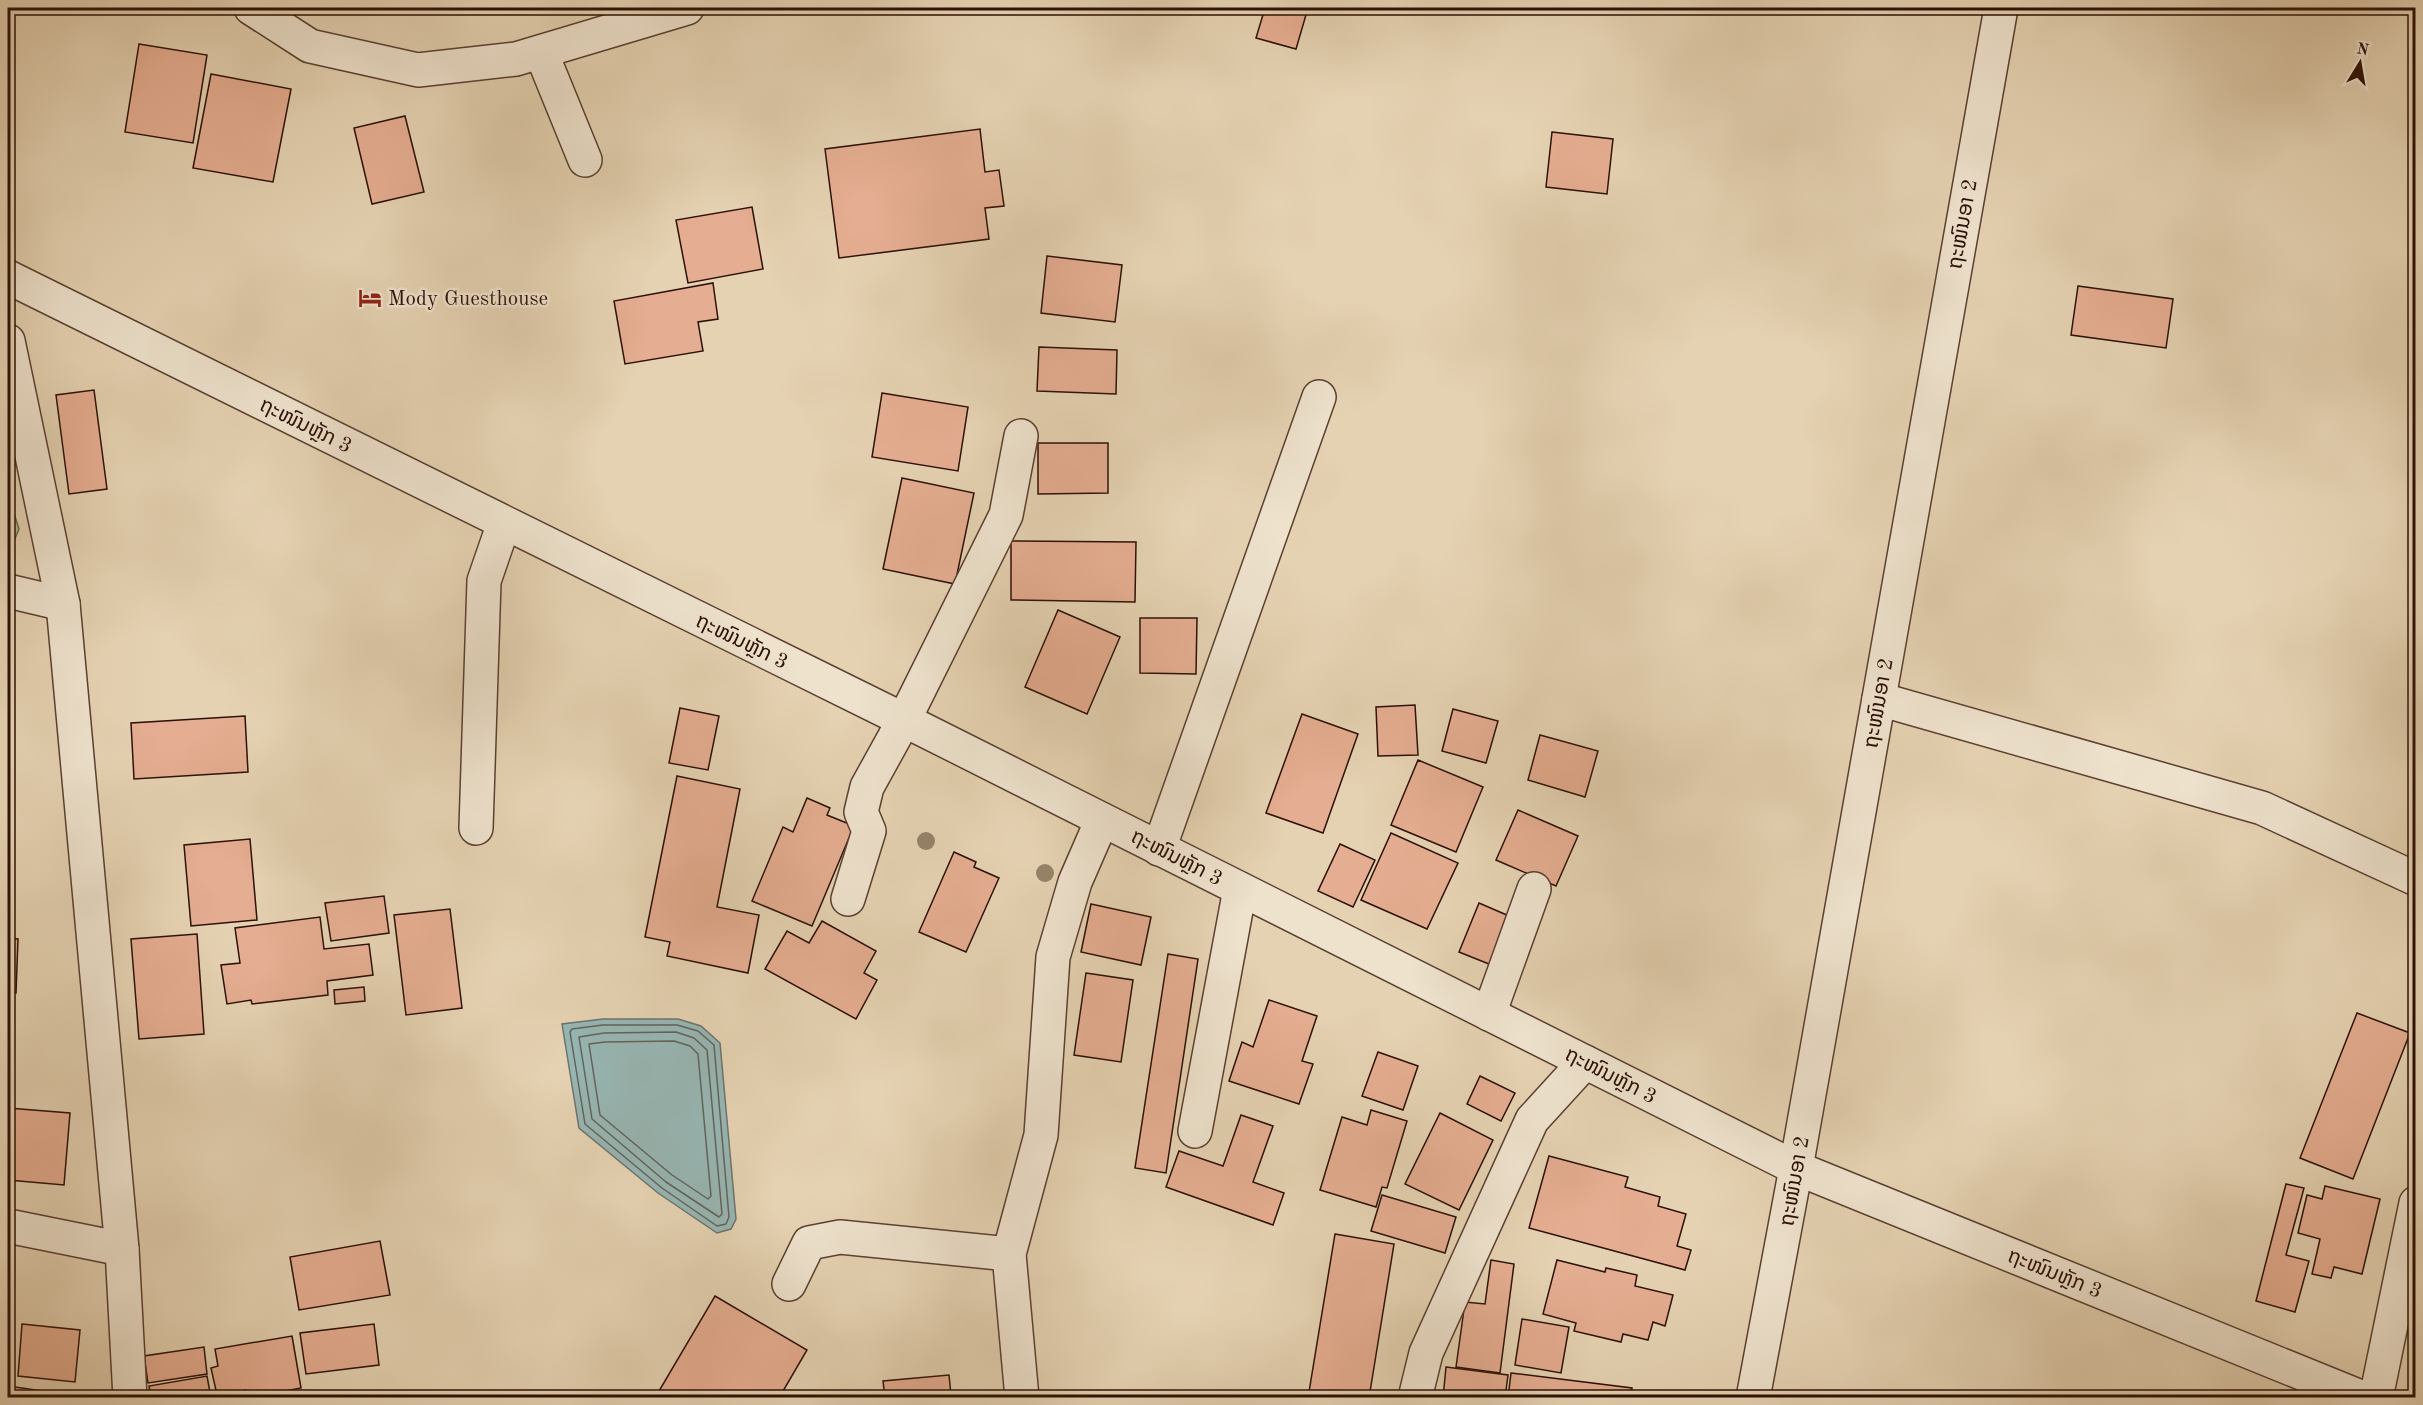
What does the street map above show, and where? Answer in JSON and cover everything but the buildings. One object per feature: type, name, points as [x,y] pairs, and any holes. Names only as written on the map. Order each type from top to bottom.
[{"type":"street","points":[[251,8],[310,46],[418,70],[516,59],[687,8]]},
{"type":"street","name":"ຖະໜົນອາ 2","points":[[1753,1398],[1796,1168],[2001,8]]},
{"type":"street","points":[[541,52],[585,160]]},
{"type":"street","name":"ຖະໜົນຫຼັກ 3","points":[[8,278],[904,720],[1796,1168],[2363,1398]]},
{"type":"street","points":[[8,340],[63,604],[122,1249],[130,1398]]},
{"type":"street","points":[[1159,849],[1319,397]]},
{"type":"street","points":[[848,899],[869,831],[861,812],[867,787],[904,720],[1006,515],[1021,436]]},
{"type":"street","points":[[476,828],[484,581],[504,524]]},
{"type":"street","points":[[8,591],[63,604]]},
{"type":"street","points":[[1879,699],[2262,808],[2415,879]]},
{"type":"street","points":[[1022,1398],[1009,1254],[1041,1135],[1053,957],[1075,882],[1102,820]]},
{"type":"street","points":[[1489,1014],[1534,889]]},
{"type":"street","points":[[1196,1131],[1240,890]]},
{"type":"street","points":[[1415,1398],[1426,1353],[1532,1120],[1585,1062]]},
{"type":"street","points":[[2376,1398],[2415,1203]]},
{"type":"street","points":[[8,1226],[122,1249]]},
{"type":"street","points":[[789,1284],[809,1243],[840,1237],[1009,1254]]},
{"type":"green space","points":[[8,494],[19,529],[8,555]]},
{"type":"water","points":[[603,1019],[678,1019],[701,1026],[720,1043],[736,1219],[731,1229],[717,1233],[658,1193],[579,1128],[562,1024]]},
{"type":"place","name":"Mody Guesthouse","points":[[370,298]]}]
